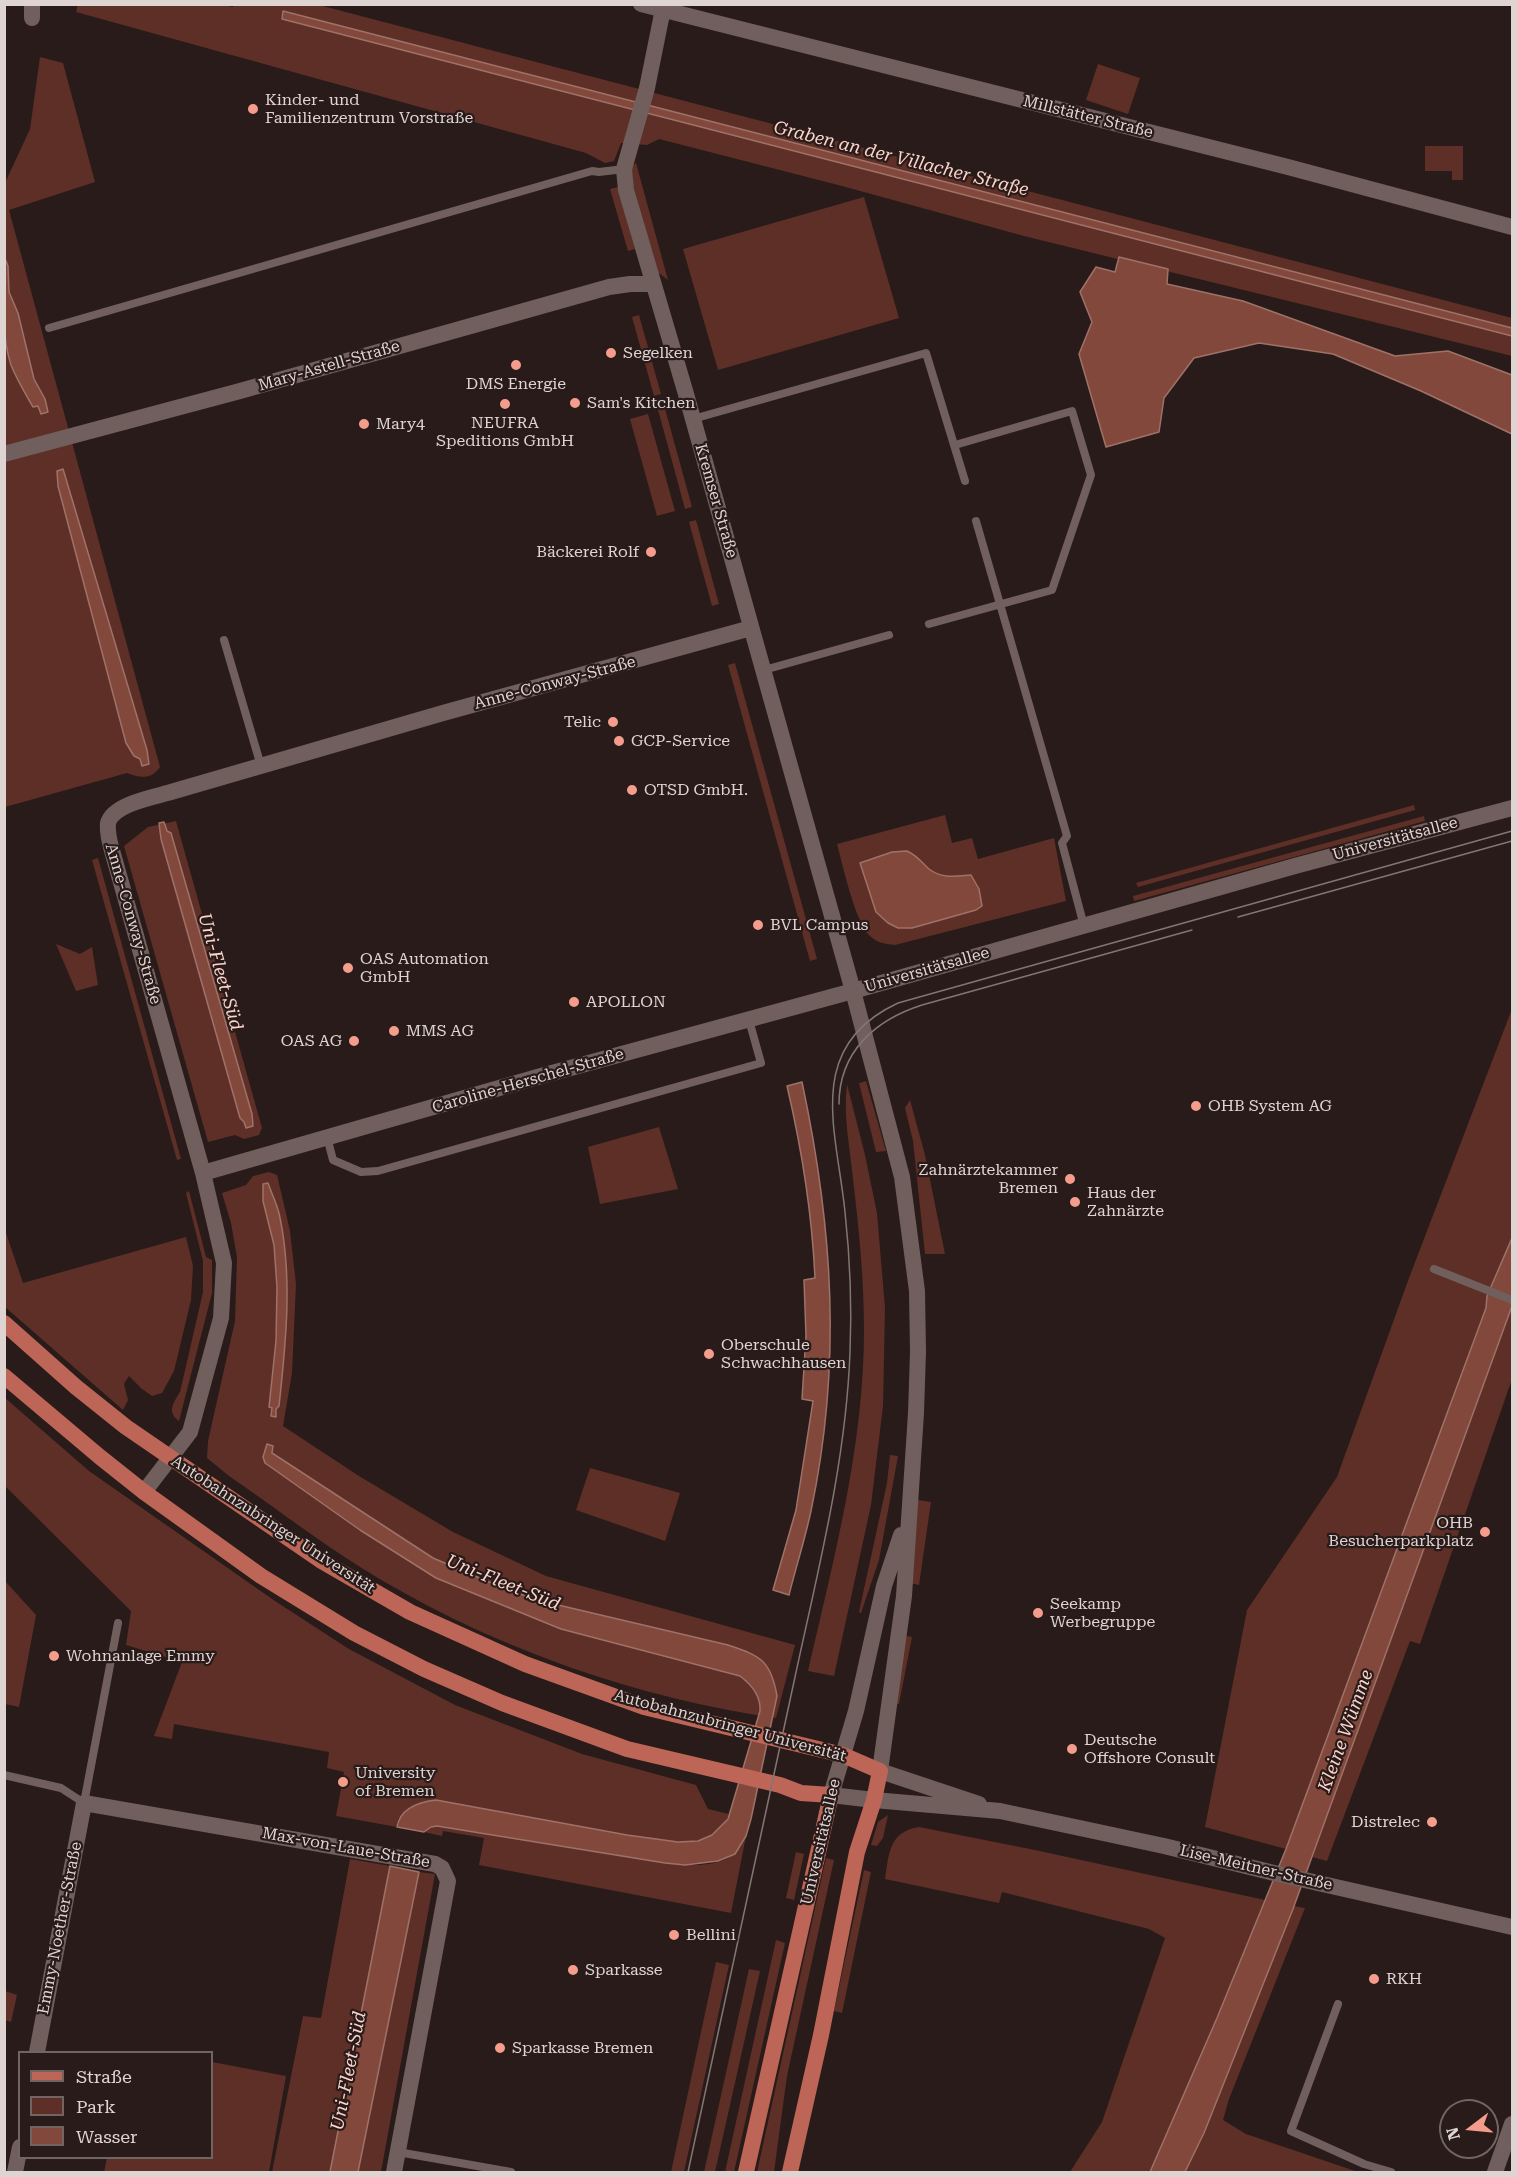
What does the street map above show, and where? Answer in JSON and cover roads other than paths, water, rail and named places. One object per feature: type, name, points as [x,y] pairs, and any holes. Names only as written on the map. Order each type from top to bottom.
[{"type":"main road","name":"Autobahnzubringer Universität","points":[[4,1323],[76,1387],[126,1427],[320,1560],[410,1612],[525,1664],[644,1707],[843,1755],[880,1771]]},
{"type":"main road","points":[[4,1376],[144,1492],[261,1576],[354,1633],[424,1669],[502,1703],[627,1749],[801,1792],[831,1795]]},
{"type":"main road","name":"Universitätsallee","points":[[790,2172],[821,2035],[857,1852],[880,1771]]},
{"type":"main road","name":"Universitätsallee","points":[[747,2172],[831,1795]]},
{"type":"street","name":"Millstätter Straße","points":[[641,4],[664,7],[1288,167],[1512,227]]},
{"type":"street","name":"Kremser Straße","points":[[664,7],[647,88],[624,169],[626,190],[693,418],[853,991]]},
{"type":"street","name":"Mary-Astell-Straße","points":[[4,454],[251,388],[609,287],[653,284]]},
{"type":"street","name":"Anne-Conway-Straße","points":[[144,1492],[190,1432],[221,1318],[224,1263],[203,1173],[111,847],[107,831],[109,821],[117,810],[131,804],[751,628]]},
{"type":"street","name":"Universitätsallee","points":[[880,1771],[904,1596],[916,1413],[917,1291],[902,1177],[853,991],[1512,808]]},
{"type":"street","name":"Caroline-Herschel-Straße","points":[[203,1173],[541,1076],[853,991]]},
{"type":"street","name":"Universitätsallee","points":[[831,1795],[860,1694],[884,1586],[908,1514]]},
{"type":"street","name":"Lise-Meitner-Straße","points":[[880,1771],[1000,1811]]},
{"type":"street","points":[[831,1795],[873,1800]]},
{"type":"street","name":"Lise-Meitner-Straße","points":[[873,1800],[1000,1811],[1164,1846],[1512,1927]]},
{"type":"street","name":"Emmy-Noether-Straße","points":[[37,2051],[84,1803]]},
{"type":"street","name":"Max-von-Laue-Straße","points":[[84,1803],[364,1851],[435,1864],[442,1868],[448,1881],[394,2172]]},
{"type":"street","points":[[1495,2172],[1512,2124]]},
{"type":"street","points":[[15,2172],[18,2157]]},
{"type":"lane","points":[[49,328],[592,171],[624,169]]},
{"type":"lane","points":[[693,418],[926,353],[965,481]]},
{"type":"lane","points":[[929,624],[1052,590],[1091,475],[1072,411],[955,445]]},
{"type":"lane","points":[[976,521],[1067,836],[1062,843],[1084,926]]},
{"type":"lane","points":[[764,670],[889,635]]},
{"type":"lane","points":[[224,640],[261,766]]},
{"type":"lane","points":[[327,1137],[333,1160],[361,1172],[378,1171],[761,1062],[749,1020]]},
{"type":"lane","points":[[1434,1269],[1512,1300]]},
{"type":"lane","points":[[4,1775],[61,1788],[84,1803],[118,1623]]},
{"type":"lane","points":[[1338,2004],[1292,2131],[1364,2164],[1391,2172]]},
{"type":"lane","points":[[398,2152],[511,2172]]},
{"type":"water","points":[[283,11],[1512,328],[1512,336],[282,19]]},
{"type":"water","points":[[4,256],[8,266],[9,292],[18,313],[34,379],[45,399],[48,412],[41,414],[38,406],[33,407],[11,365],[5,339],[3,311]]},
{"type":"water","points":[[1119,257],[1168,269],[1167,284],[1243,301],[1395,356],[1448,351],[1512,375],[1512,434],[1421,391],[1333,354],[1259,343],[1194,358],[1164,398],[1159,432],[1106,447],[1079,354],[1092,322],[1080,292],[1096,267],[1115,272]]},
{"type":"water","points":[[63,469],[147,750],[149,764],[142,766],[140,759],[134,756],[126,743],[58,486],[57,471]]},
{"type":"water","points":[[164,822],[167,831],[171,833],[252,1114],[253,1126],[246,1128],[240,1118],[161,839],[159,823]]},
{"type":"water","points":[[907,851],[939,874],[971,875],[979,889],[982,906],[976,910],[912,928],[898,928],[888,923],[876,912],[860,863],[892,852]]},
{"type":"water","points":[[802,1082],[813,1136],[827,1243],[830,1349],[821,1456],[809,1522],[789,1595],[773,1590],[796,1510],[813,1401],[802,1399],[806,1336],[804,1280],[815,1278],[814,1254],[806,1182],[787,1086]]},
{"type":"water","points":[[268,1183],[279,1213],[287,1285],[284,1358],[276,1417],[271,1416],[272,1408],[269,1407],[276,1341],[277,1287],[274,1245],[263,1201],[263,1184]]},
{"type":"water","name":"Kleine Wümme","points":[[1512,1238],[1512,1306],[1293,1909],[1204,2133],[1185,2172],[1150,2172],[1217,2018],[1286,1849],[1486,1308],[1487,1296]]},
{"type":"water","points":[[267,1444],[273,1446],[272,1453],[433,1558],[537,1600],[728,1645],[749,1653],[763,1662],[768,1667],[775,1684],[777,1696],[751,1819],[746,1836],[735,1854],[718,1861],[685,1865],[437,1826],[424,1832],[397,1827],[402,1815],[411,1807],[436,1800],[627,1835],[678,1842],[698,1841],[712,1835],[728,1819],[760,1711],[759,1700],[752,1687],[740,1676],[561,1629],[436,1578],[360,1530],[265,1463],[263,1457]]},
{"type":"water","points":[[390,1866],[419,1872],[358,2172],[330,2172]]},
{"type":"tram line","points":[[688,2172],[830,1516],[843,1434],[850,1352],[850,1282],[845,1212],[833,1122],[833,1094],[837,1067],[849,1043],[868,1021],[898,1003],[1512,831]]},
{"type":"tram line","points":[[1238,917],[1512,841]]},
{"type":"tram line","points":[[839,1104],[845,1069],[853,1054],[875,1029],[905,1011],[1192,930]]},
{"type":"place","name":"Kinder- und Familienzentrum Vorstraße","points":[[253,109]]},
{"type":"place","name":"Segelken","points":[[611,353]]},
{"type":"place","name":"DMS Energie","points":[[516,365]]},
{"type":"place","name":"Sam's Kitchen","points":[[575,403]]},
{"type":"place","name":"NEUFRA Speditions GmbH","points":[[505,404]]},
{"type":"place","name":"Mary4","points":[[364,424]]},
{"type":"place","name":"Bäckerei Rolf","points":[[651,552]]},
{"type":"place","name":"Telic","points":[[613,722]]},
{"type":"place","name":"GCP-Service","points":[[619,741]]},
{"type":"place","name":"OTSD GmbH.","points":[[632,790]]},
{"type":"place","name":"BVL Campus","points":[[758,925]]},
{"type":"place","name":"OAS Automation GmbH","points":[[348,968]]},
{"type":"place","name":"APOLLON","points":[[574,1002]]},
{"type":"place","name":"MMS AG","points":[[394,1031]]},
{"type":"place","name":"OAS AG","points":[[354,1041]]},
{"type":"place","name":"OHB System AG","points":[[1196,1106]]},
{"type":"place","name":"Zahnärztekammer Bremen","points":[[1070,1179]]},
{"type":"place","name":"Haus der Zahnärzte","points":[[1075,1202]]},
{"type":"place","name":"Oberschule Schwachhausen","points":[[709,1354]]},
{"type":"place","name":"OHB Besucherparkplatz","points":[[1485,1532]]},
{"type":"place","name":"Seekamp Werbegruppe","points":[[1038,1613]]},
{"type":"place","name":"Wohnanlage Emmy","points":[[54,1656]]},
{"type":"place","name":"Deutsche Offshore Consult","points":[[1072,1749]]},
{"type":"place","name":"University of Bremen","points":[[343,1782]]},
{"type":"place","name":"Distrelec","points":[[1432,1822]]},
{"type":"place","name":"Bellini","points":[[674,1935]]},
{"type":"place","name":"Sparkasse","points":[[573,1970]]},
{"type":"place","name":"RKH","points":[[1374,1979]]},
{"type":"place","name":"Sparkasse Bremen","points":[[500,2048]]},
{"type":"water label","name":"Graben an der Villacher Straße","points":[[901,159]]},
{"type":"water label","name":"Uni-Fleet-Süd","points":[[220,972]]},
{"type":"water label","name":"Uni-Fleet-Süd","points":[[503,1583]]},
{"type":"water label","name":"Uni-Fleet-Süd","points":[[349,2071]]}]
